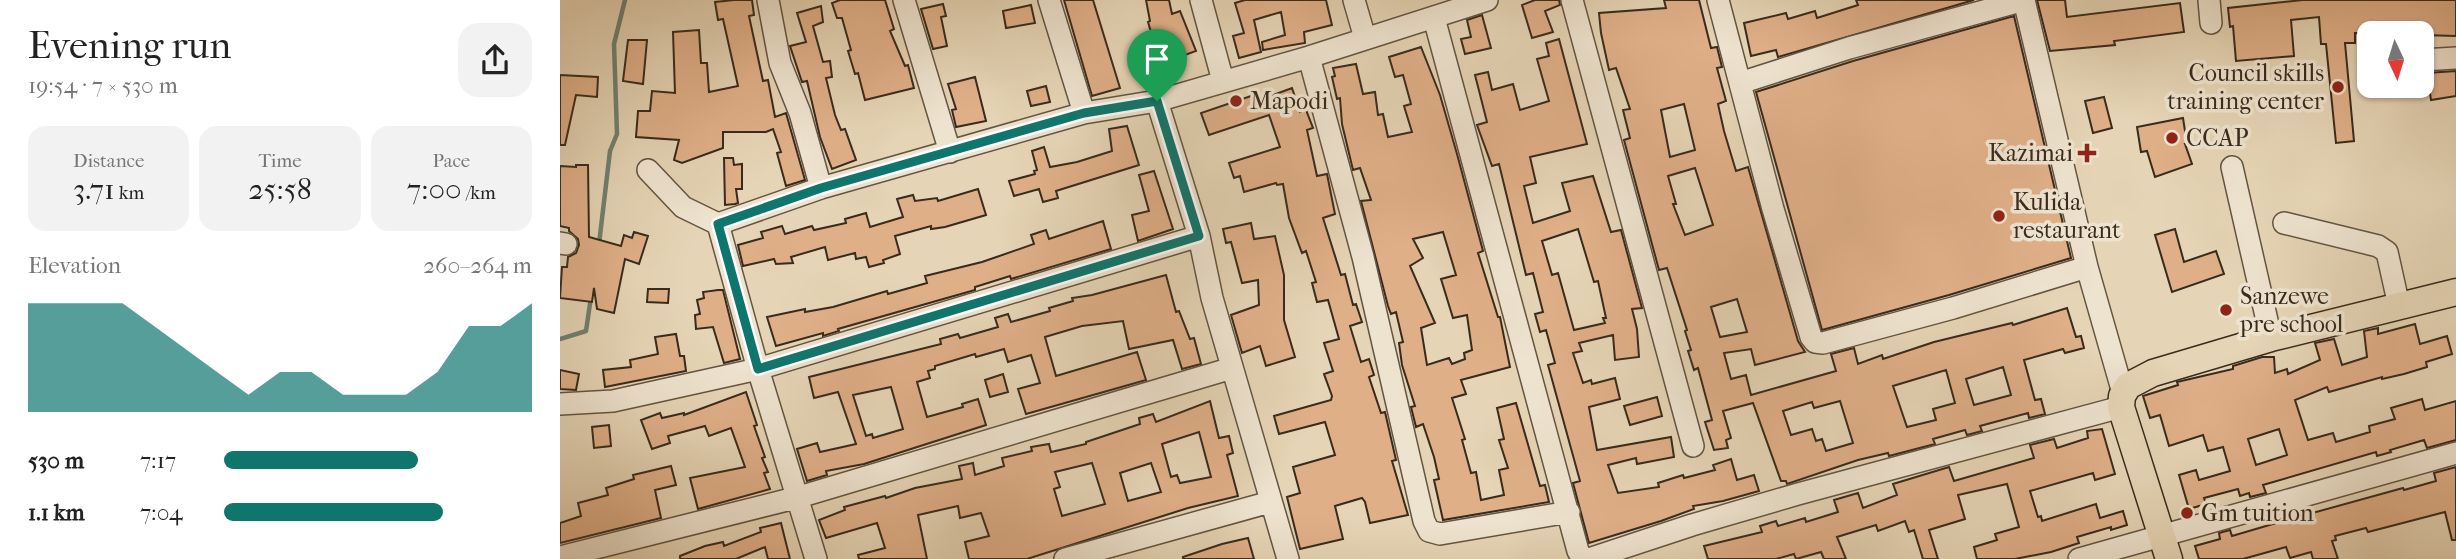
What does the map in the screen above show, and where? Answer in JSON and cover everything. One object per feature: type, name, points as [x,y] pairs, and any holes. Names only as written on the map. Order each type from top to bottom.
[{"type":"main road","points":[[2166,547],[2122,400],[2133,383],[2153,373],[2271,338],[2456,292]]},
{"type":"street","points":[[768,0],[780,62],[800,113],[821,188]]},
{"type":"street","points":[[904,0],[950,152]]},
{"type":"street","points":[[1049,0],[1084,113]]},
{"type":"street","points":[[1200,0],[1223,81]]},
{"type":"street","points":[[1354,0],[1365,38]]},
{"type":"street","points":[[648,170],[682,207],[718,224],[821,188],[1084,113],[1157,101],[1309,57],[1487,0]]},
{"type":"street","points":[[1573,0],[1693,446]]},
{"type":"street","points":[[1718,0],[1773,209],[1811,337],[1815,342],[1823,343],[1953,308],[2087,267]]},
{"type":"street","points":[[1434,18],[1578,551],[1582,557],[1589,559],[1692,524],[2122,400],[2087,267],[2024,0],[1849,48],[1740,83]]},
{"type":"street","points":[[2209,0],[2211,23]]},
{"type":"street","points":[[1309,57],[1363,257],[1424,521],[1429,531],[1440,534],[1569,512]]},
{"type":"street","points":[[2434,59],[2456,58]]},
{"type":"street","points":[[1157,101],[1199,236],[1212,298],[1288,559]]},
{"type":"street","points":[[2232,167],[2271,338]]},
{"type":"street","points":[[2284,223],[2378,246],[2387,252],[2399,306]]},
{"type":"street","points":[[718,224],[758,369],[816,559]]},
{"type":"street","points":[[560,404],[612,401],[758,369],[1199,236]]},
{"type":"street","points":[[560,557],[799,497],[1232,368]]},
{"type":"street","points":[[2079,559],[2166,547],[2456,453]]},
{"type":"street","points":[[1065,559],[1270,502]]},
{"type":"building","points":[[752,0],[754,15],[749,16],[763,81],[768,80],[775,117],[786,113],[805,180],[786,186],[777,153],[781,152],[773,129],[766,132],[723,132],[723,148],[682,163],[674,160],[679,140],[636,137],[638,111],[650,111],[652,91],[675,93],[673,32],[699,30],[701,63],[707,63],[709,92],[738,86],[723,19],[718,20],[715,2]]},
{"type":"building","points":[[840,0],[885,0],[894,29],[890,31],[905,66],[908,65],[914,88],[865,100],[858,73],[855,74],[848,51],[851,50],[842,18],[837,18],[832,3]]},
{"type":"building","points":[[1064,0],[1093,0],[1120,88],[1092,96]]},
{"type":"building","points":[[1146,0],[1169,0],[1172,14],[1180,11],[1196,51],[1182,56],[1185,65],[1144,77],[1139,61],[1158,55],[1148,22]]},
{"type":"building","points":[[1245,0],[1326,0],[1332,25],[1304,32],[1305,43],[1263,50],[1262,42],[1285,35],[1281,12],[1254,20],[1261,52],[1239,58],[1233,36],[1244,33],[1235,3]]},
{"type":"building","points":[[1535,0],[1559,0],[1560,5],[1545,11],[1553,32],[1532,38],[1522,5]]},
{"type":"building","points":[[1664,0],[1699,0],[1711,48],[1717,47],[1722,67],[1717,68],[1726,101],[1718,104],[1736,171],[1748,167],[1798,341],[1805,352],[1755,365],[1751,349],[1724,353],[1731,379],[1746,375],[1751,395],[1836,371],[1831,354],[1854,348],[1858,364],[1882,355],[1883,359],[1934,342],[2012,323],[2013,325],[2067,308],[2076,337],[2081,336],[2084,348],[2065,353],[2063,349],[2024,360],[2035,400],[2041,399],[2045,414],[2029,418],[2028,413],[1980,426],[1982,431],[1967,435],[1965,430],[1933,439],[1935,444],[1889,456],[1888,453],[1858,460],[1787,484],[1786,481],[1781,481],[1753,403],[1723,411],[1731,438],[1726,440],[1728,448],[1714,450],[1705,422],[1712,420],[1698,368],[1694,370],[1688,351],[1691,350],[1685,331],[1687,330],[1667,268],[1659,270],[1624,140],[1630,138],[1623,110],[1630,109],[1616,68],[1609,70],[1601,33],[1599,13],[1666,8]],"holes":[[[1684,104],[1695,150],[1670,157],[1661,110]],[[1695,168],[1713,225],[1685,235],[1673,204],[1676,204],[1668,176]],[[1737,299],[1747,332],[1720,337],[1711,307]],[[2003,367],[2011,395],[1974,405],[1966,379]],[[1946,370],[1955,403],[1933,409],[1936,420],[1907,427],[1893,386]],[[1840,401],[1853,443],[1826,451],[1822,439],[1816,441],[1812,429],[1791,435],[1783,411],[1812,402],[1814,408]]]},
{"type":"building","points":[[1856,0],[1974,0],[1778,57],[1776,50],[1751,56],[1744,23],[1786,13],[1788,19],[1815,11],[1817,18],[1858,5]]},
{"type":"building","points":[[2037,0],[2065,0],[2067,17],[2180,3],[2184,32],[2114,41],[2115,45],[2050,51]]},
{"type":"building","points":[[2303,0],[2456,0],[2456,36],[2434,35],[2434,21],[2357,21],[2355,43],[2345,43],[2354,141],[2336,143],[2326,44],[2321,44],[2319,17],[2291,20],[2294,56],[2236,61],[2233,26],[2230,27],[2228,8]]},
{"type":"building","points":[[943,4],[946,16],[941,17],[947,46],[933,49],[921,9]]},
{"type":"building","points":[[1031,5],[1035,23],[1006,28],[1003,11]]},
{"type":"building","points":[[821,6],[823,22],[813,26],[823,62],[830,61],[832,77],[826,78],[835,115],[841,130],[845,129],[856,160],[832,169],[820,137],[807,81],[802,82],[790,46],[806,42],[797,13]]},
{"type":"building","points":[[1482,15],[1491,48],[1465,54],[1461,39],[1471,37],[1467,20]]},
{"type":"building","points":[[2014,16],[2071,258],[1822,330],[1756,92],[1853,61]]},
{"type":"building","points":[[1559,39],[1587,144],[1530,157],[1536,183],[1524,186],[1533,223],[1570,211],[1562,183],[1593,176],[1611,232],[1621,230],[1642,308],[1632,309],[1639,357],[1615,360],[1613,335],[1579,343],[1582,351],[1573,353],[1583,383],[1591,380],[1592,384],[1615,378],[1620,399],[1589,407],[1597,450],[1671,437],[1674,457],[1637,464],[1636,458],[1608,465],[1618,493],[1659,487],[1658,483],[1683,475],[1684,478],[1715,470],[1713,465],[1731,459],[1737,480],[1754,475],[1759,491],[1693,506],[1694,509],[1661,521],[1589,543],[1573,483],[1580,481],[1548,365],[1555,363],[1546,330],[1540,332],[1535,314],[1543,312],[1533,273],[1526,275],[1499,164],[1492,166],[1477,125],[1487,122],[1475,75],[1488,72],[1492,90],[1513,84],[1520,110],[1549,101],[1537,59],[1549,56],[1546,43]],"holes":[[[1578,229],[1594,282],[1598,281],[1605,323],[1574,330],[1558,273],[1552,275],[1542,241]]]},
{"type":"building","points":[[628,40],[647,40],[643,84],[623,81]]},
{"type":"building","points":[[1421,47],[1440,95],[1483,251],[1478,253],[1500,317],[1510,367],[1461,380],[1466,394],[1452,398],[1465,439],[1462,440],[1471,473],[1476,472],[1481,500],[1504,495],[1499,470],[1508,468],[1499,440],[1504,439],[1497,408],[1516,403],[1540,486],[1545,485],[1549,502],[1443,520],[1434,480],[1439,479],[1434,457],[1423,424],[1416,427],[1411,407],[1415,406],[1402,365],[1399,343],[1403,342],[1396,312],[1391,314],[1388,306],[1361,201],[1371,200],[1360,168],[1353,170],[1342,124],[1340,98],[1337,99],[1332,77],[1335,76],[1333,68],[1356,64],[1363,94],[1375,92],[1378,115],[1383,114],[1388,137],[1412,132],[1404,106],[1411,104],[1403,75],[1395,77],[1389,57]],"holes":[[[1443,232],[1456,275],[1441,279],[1453,318],[1467,315],[1472,350],[1464,353],[1465,359],[1452,364],[1449,358],[1427,365],[1421,328],[1435,323],[1410,266],[1423,258],[1413,239]]]},
{"type":"building","points":[[2456,71],[2456,96],[2431,100],[2434,98],[2434,73]]},
{"type":"building","points":[[560,75],[598,77],[597,97],[576,95],[565,145],[560,145]]},
{"type":"building","points":[[975,77],[986,121],[956,127],[952,110],[956,109],[948,84]]},
{"type":"building","points":[[1046,86],[1050,102],[1031,106],[1027,91]]},
{"type":"building","points":[[1292,88],[1300,112],[1306,110],[1313,128],[1307,130],[1317,176],[1327,174],[1335,214],[1323,218],[1341,275],[1345,274],[1353,305],[1356,304],[1362,322],[1350,326],[1361,362],[1369,359],[1374,375],[1369,377],[1381,413],[1385,412],[1396,460],[1392,461],[1408,515],[1370,523],[1362,498],[1335,506],[1343,539],[1300,549],[1287,497],[1300,493],[1293,467],[1335,455],[1325,422],[1279,434],[1274,416],[1331,400],[1324,374],[1333,371],[1324,343],[1339,339],[1328,300],[1317,302],[1312,283],[1316,282],[1306,251],[1302,253],[1289,218],[1283,184],[1276,183],[1244,192],[1240,176],[1234,178],[1229,163],[1280,147],[1269,115],[1209,135],[1201,113],[1254,95],[1257,101]]},
{"type":"building","points":[[2104,97],[2112,128],[2093,133],[2085,101]]},
{"type":"building","points":[[2183,118],[2185,144],[2192,164],[2155,177],[2147,151],[2141,152],[2137,127]]},
{"type":"building","points":[[1127,126],[1139,165],[1056,191],[1058,198],[1043,202],[1039,189],[1014,196],[1009,181],[1035,174],[1034,171],[1037,170],[1032,151],[1044,147],[1050,167],[1077,162],[1112,151],[1109,129]]},
{"type":"building","points":[[724,158],[733,158],[734,165],[742,164],[742,189],[736,189],[738,203],[735,204],[725,205]]},
{"type":"building","points":[[588,165],[589,237],[621,246],[624,235],[632,238],[634,232],[648,236],[639,264],[625,259],[614,313],[597,309],[594,288],[592,302],[560,298],[562,267],[567,267],[568,257],[576,253],[579,245],[578,239],[569,228],[560,226],[560,166]]},
{"type":"building","points":[[1154,171],[1173,229],[1138,241],[1132,215],[1149,211],[1139,175]]},
{"type":"building","points":[[978,189],[986,215],[945,227],[931,229],[931,226],[895,236],[900,254],[883,260],[884,263],[869,267],[866,257],[856,259],[855,253],[828,260],[825,247],[791,257],[793,263],[776,264],[774,259],[743,266],[738,245],[763,238],[761,232],[782,226],[785,234],[812,226],[814,230],[846,223],[845,219],[866,213],[870,227],[903,217],[897,199],[913,195],[915,201],[937,198],[938,201]]},
{"type":"building","points":[[1103,221],[1111,249],[1011,279],[1010,276],[975,287],[975,290],[838,329],[839,331],[823,336],[823,333],[776,346],[767,317],[805,309],[805,312],[833,307],[887,291],[888,294],[927,283],[925,276],[982,262],[1034,244],[1031,235],[1046,230],[1049,239]]},
{"type":"building","points":[[1251,223],[1254,239],[1275,236],[1284,275],[1284,320],[1295,357],[1266,366],[1260,346],[1242,353],[1231,315],[1259,305],[1258,280],[1242,283],[1231,242],[1226,243],[1223,229]]},
{"type":"building","points":[[2175,229],[2184,262],[2216,251],[2224,274],[2172,292],[2155,235]]},
{"type":"building","points":[[1166,275],[1176,312],[1179,311],[1190,339],[1194,338],[1201,364],[1182,369],[1173,340],[1129,349],[1123,321],[1082,326],[1045,337],[1056,376],[1137,352],[1146,380],[1026,414],[1018,389],[1040,383],[1031,355],[1008,362],[1004,349],[976,357],[975,354],[935,366],[935,369],[928,371],[930,378],[917,382],[927,417],[963,407],[962,404],[978,399],[986,425],[864,464],[826,471],[827,475],[807,481],[797,449],[817,443],[820,452],[856,444],[838,392],[814,398],[809,377],[941,344],[940,339],[958,334],[960,338],[998,327],[995,318],[1008,314],[1011,322],[1050,311],[1049,308],[1073,301],[1072,298]],"holes":[[[891,387],[903,429],[873,438],[872,434],[866,436],[853,395]]]},
{"type":"building","points":[[648,289],[669,289],[668,303],[647,302]]},
{"type":"building","points":[[723,290],[740,359],[724,363],[713,327],[696,329],[695,315],[700,314],[697,300],[704,298],[703,292]]},
{"type":"building","points":[[2415,324],[2420,344],[2447,336],[2452,354],[2426,362],[2427,367],[2404,374],[2382,377],[2329,392],[2327,387],[2295,400],[2308,440],[2333,433],[2336,442],[2370,432],[2369,426],[2395,419],[2391,408],[2422,399],[2425,410],[2456,401],[2456,440],[2427,448],[2424,440],[2377,456],[2376,452],[2263,485],[2266,493],[2250,497],[2249,493],[2240,496],[2238,489],[2204,498],[2206,504],[2189,509],[2179,475],[2196,470],[2199,480],[2230,471],[2223,447],[2208,451],[2203,435],[2169,446],[2160,415],[2150,418],[2143,396],[2178,385],[2177,382],[2233,369],[2233,366],[2262,357],[2274,357],[2275,373],[2287,369],[2288,374],[2320,360],[2315,343],[2334,339],[2342,365],[2367,357],[2364,331],[2378,328],[2378,334]],"holes":[[[2279,429],[2287,455],[2256,465],[2248,439]]]},
{"type":"building","points":[[676,334],[686,371],[605,387],[603,370],[631,367],[630,360],[658,354],[655,337]]},
{"type":"building","points":[[560,370],[579,374],[576,390],[560,389]]},
{"type":"building","points":[[1003,374],[1008,392],[990,397],[985,380]]},
{"type":"building","points":[[746,392],[765,457],[762,458],[768,472],[764,473],[770,489],[698,509],[690,478],[745,467],[731,428],[709,436],[705,426],[668,436],[670,443],[652,449],[641,420],[660,413],[662,418],[684,415]]},
{"type":"building","points":[[1657,397],[1662,416],[1630,425],[1624,406]]},
{"type":"building","points":[[1210,401],[1219,438],[1229,436],[1233,453],[1227,455],[1238,496],[1188,508],[1027,559],[969,559],[965,542],[989,536],[981,513],[960,518],[958,506],[918,515],[927,559],[859,559],[858,555],[885,548],[877,523],[826,538],[819,520],[845,510],[844,507],[962,479],[959,466],[973,463],[975,475],[1004,466],[1002,458],[1032,451],[1031,447],[1049,444],[1051,452],[1086,444],[1140,424],[1139,418],[1153,414],[1156,422]],"holes":[[[1199,432],[1211,477],[1180,483],[1177,475],[1171,477],[1162,444]],[[1092,463],[1105,504],[1062,516],[1054,489],[1060,487],[1055,472]],[[1151,463],[1161,492],[1128,501],[1120,473]]]},
{"type":"building","points":[[609,425],[611,446],[594,448],[592,427]]},
{"type":"building","points":[[2102,429],[2115,474],[2095,480],[2093,473],[2030,491],[2038,517],[2041,516],[2042,521],[2096,504],[2100,518],[2123,511],[2127,525],[2077,537],[2079,543],[2015,559],[1977,559],[1974,547],[1997,540],[1995,534],[2019,527],[2007,484],[1958,495],[1965,519],[1929,530],[1938,559],[1923,559],[1914,530],[1909,532],[1905,521],[1878,531],[1876,525],[1837,537],[1846,559],[1824,559],[1821,552],[1796,559],[1794,554],[1776,559],[1708,559],[1704,546],[1762,532],[1760,526],[1776,521],[1778,526],[1805,518],[1806,522],[1838,512],[1834,500],[1858,493],[1863,508],[1897,495],[1893,484],[1949,467],[1954,481],[2034,458],[2030,445],[2054,439],[2057,448],[2088,438],[2087,431]]},
{"type":"building","points":[[671,466],[676,485],[655,490],[661,518],[560,543],[560,523],[581,516],[578,503],[608,495],[606,488],[634,479],[633,475]]},
{"type":"building","points":[[2456,467],[2456,540],[2452,540],[2445,512],[2368,532],[2366,528],[2335,536],[2336,540],[2332,541],[2338,559],[2313,559],[2311,552],[2290,558],[2286,547],[2243,559],[2199,559],[2195,546],[2220,539],[2219,533],[2230,530],[2232,536],[2283,521],[2282,516],[2297,511],[2298,517],[2403,488],[2404,490],[2436,481],[2434,473]]},
{"type":"building","points":[[781,523],[790,559],[768,559],[765,547],[736,559],[680,559],[680,556],[705,546],[723,542],[724,546],[761,532],[760,528]]},
{"type":"building","points":[[1248,538],[1254,559],[1183,559],[1222,544]]},
{"type":"waterway","points":[[599,244],[610,151],[617,134],[614,44],[625,0]]},
{"type":"waterway","points":[[560,339],[586,331],[591,297]]},
{"type":"place","name":"Council skills training center","points":[[2338,87]]},
{"type":"place","name":"Mapodi","points":[[1236,101]]},
{"type":"place","name":"CCAP","points":[[2172,138]]},
{"type":"place","name":"Kazimai","points":[[2087,153]]},
{"type":"place","name":"Kulida restaurant","points":[[1999,216]]},
{"type":"place","name":"Sanzewe pre school","points":[[2226,310]]},
{"type":"place","name":"Gm tuition","points":[[2187,513]]},
{"type":"route","points":[[1157,101],[1199,236],[758,369],[718,224],[821,188],[1084,113],[1157,101]]}]
